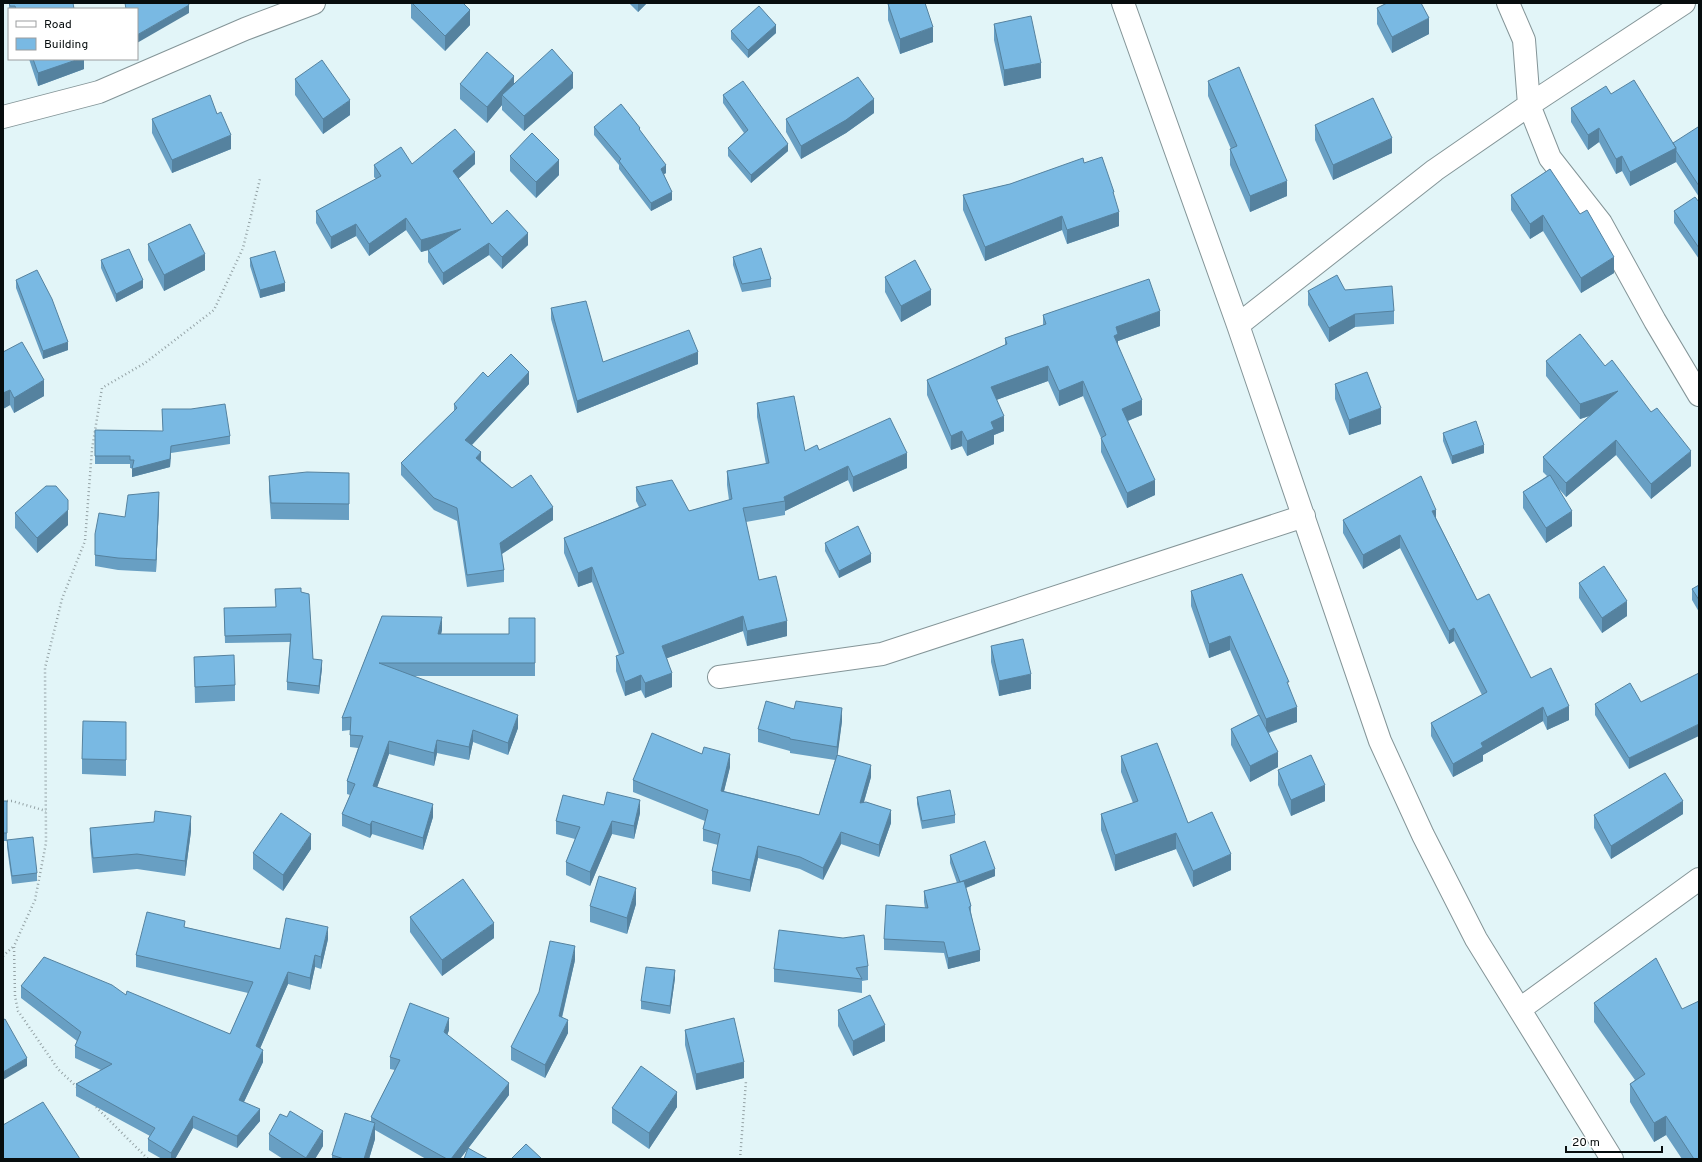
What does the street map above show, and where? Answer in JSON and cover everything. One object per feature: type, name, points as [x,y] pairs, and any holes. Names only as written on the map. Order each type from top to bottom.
[{"type":"street","points":[[3,117],[99,92],[245,29],[314,3]]},
{"type":"street","points":[[1123,3],[1238,325],[1380,741],[1423,835],[1476,939],[1612,1159]]},
{"type":"street","points":[[1508,3],[1524,40],[1529,105],[1550,158],[1601,224],[1654,321],[1699,395]]},
{"type":"street","points":[[1238,325],[1435,170],[1529,105],[1684,3]]},
{"type":"street","points":[[719,678],[882,654],[1304,516]]},
{"type":"street","points":[[1520,1009],[1699,879]]},
{"type":"path","points":[[3,956],[14,946],[35,900],[46,843],[45,668],[62,599],[85,541],[92,449],[102,388],[145,363],[214,310],[243,248],[260,179]]},
{"type":"path","points":[[3,801],[12,801],[46,811]]},
{"type":"path","points":[[14,946],[15,996],[18,1011],[58,1069],[81,1091]]},
{"type":"path","points":[[740,1159],[746,1081]]},
{"type":"path","points":[[92,1102],[148,1159]]},
{"type":"building","points":[[9,3],[73,3],[74,8],[16,8],[15,6],[10,6]]},
{"type":"building","points":[[125,3],[188,3],[189,5],[138,34],[138,8],[126,8]]},
{"type":"building","points":[[412,3],[463,3],[470,10],[445,36]]},
{"type":"building","points":[[925,3],[933,27],[900,39],[888,4]]},
{"type":"building","points":[[1387,3],[1421,3],[1429,18],[1392,37],[1377,8]]},
{"type":"building","points":[[759,6],[776,25],[748,50],[731,31]]},
{"type":"building","points":[[1031,16],[1041,63],[1004,70],[994,24]]},
{"type":"building","points":[[552,49],[573,73],[524,116],[502,95]]},
{"type":"building","points":[[487,52],[514,76],[487,107],[460,84]]},
{"type":"building","points":[[33,60],[76,60],[38,73]]},
{"type":"building","points":[[322,60],[350,100],[323,119],[295,79]]},
{"type":"building","points":[[1239,67],[1287,181],[1250,196],[1230,149],[1237,146],[1208,81]]},
{"type":"building","points":[[858,77],[874,99],[846,120],[801,146],[786,119]]},
{"type":"building","points":[[1634,80],[1676,148],[1630,172],[1622,156],[1616,159],[1599,128],[1588,135],[1571,108],[1606,86],[1611,94]]},
{"type":"building","points":[[743,81],[788,144],[751,175],[728,148],[748,130],[723,95]]},
{"type":"building","points":[[210,95],[217,114],[221,112],[231,135],[172,160],[152,119]]},
{"type":"building","points":[[1373,98],[1392,138],[1333,165],[1315,125]]},
{"type":"building","points":[[621,104],[666,165],[661,169],[672,192],[651,203],[619,161],[621,159],[594,127]]},
{"type":"building","points":[[1698,127],[1699,186],[1676,151],[1673,143]]},
{"type":"building","points":[[455,129],[475,152],[453,171],[492,224],[507,210],[528,233],[502,257],[489,243],[443,273],[428,250],[461,229],[421,240],[406,218],[369,244],[356,224],[331,237],[316,211],[381,176],[374,165],[401,147],[412,164]]},
{"type":"building","points":[[532,133],[559,160],[536,182],[510,156]]},
{"type":"building","points":[[1102,157],[1119,212],[1067,230],[1062,216],[985,247],[963,195],[1010,184],[1083,158],[1084,163]]},
{"type":"building","points":[[1550,169],[1580,214],[1587,210],[1614,257],[1581,278],[1543,215],[1530,224],[1511,195]]},
{"type":"building","points":[[1695,197],[1699,202],[1699,248],[1674,211]]},
{"type":"building","points":[[190,224],[205,254],[164,275],[148,244]]},
{"type":"building","points":[[761,248],[771,279],[742,284],[733,257]]},
{"type":"building","points":[[129,249],[143,280],[116,294],[101,260]]},
{"type":"building","points":[[275,251],[285,283],[260,290],[250,258]]},
{"type":"building","points":[[915,260],[931,290],[901,306],[885,277]]},
{"type":"building","points":[[37,270],[52,299],[68,342],[43,351],[16,280]]},
{"type":"building","points":[[1337,275],[1345,290],[1392,286],[1394,311],[1355,314],[1329,328],[1308,291]]},
{"type":"building","points":[[1149,279],[1160,311],[1116,327],[1118,334],[1114,336],[1142,400],[1122,409],[1155,480],[1127,493],[1101,438],[1106,435],[1083,381],[1059,391],[1048,366],[991,387],[1004,416],[991,422],[994,429],[967,441],[962,431],[951,436],[927,380],[1007,344],[1005,338],[1046,324],[1043,315]]},
{"type":"building","points":[[586,301],[603,362],[689,330],[698,352],[577,401],[551,308]]},
{"type":"building","points":[[1580,334],[1605,366],[1612,360],[1651,412],[1657,408],[1691,451],[1651,484],[1616,440],[1566,483],[1543,457],[1618,391],[1580,404],[1546,361]]},
{"type":"building","points":[[22,342],[44,380],[14,398],[10,390],[3,393],[3,352]]},
{"type":"building","points":[[511,354],[529,372],[465,440],[481,452],[476,458],[512,488],[531,475],[553,507],[500,543],[504,570],[467,575],[457,508],[434,498],[401,463],[457,408],[454,404],[483,372],[488,377]]},
{"type":"building","points":[[1367,372],[1381,408],[1349,420],[1335,384]]},
{"type":"building","points":[[794,396],[805,451],[817,445],[819,450],[890,418],[907,453],[853,477],[848,466],[784,497],[785,501],[743,508],[759,580],[776,576],[787,621],[747,631],[743,616],[662,646],[672,673],[645,683],[641,675],[625,682],[616,656],[624,653],[592,567],[578,573],[564,538],[646,505],[636,487],[672,480],[689,511],[732,499],[727,471],[769,463],[757,403]]},
{"type":"building","points":[[225,404],[230,436],[171,446],[170,459],[132,469],[134,460],[130,460],[130,456],[95,456],[95,430],[163,431],[162,409],[191,409]]},
{"type":"building","points":[[1476,421],[1484,445],[1452,456],[1443,433]]},
{"type":"building","points":[[307,472],[349,473],[349,504],[271,503],[269,476]]},
{"type":"building","points":[[1550,475],[1572,511],[1546,528],[1523,492]]},
{"type":"building","points":[[1421,476],[1436,510],[1432,511],[1477,600],[1489,594],[1531,678],[1551,668],[1569,706],[1547,717],[1543,707],[1481,743],[1483,747],[1453,764],[1431,723],[1487,692],[1454,628],[1449,631],[1400,535],[1363,555],[1343,520]]},
{"type":"building","points":[[46,486],[56,486],[68,500],[68,510],[37,538],[15,513]]},
{"type":"building","points":[[159,492],[156,560],[95,555],[95,534],[99,513],[125,517],[128,495]]},
{"type":"building","points":[[858,526],[871,554],[839,571],[825,543]]},
{"type":"building","points":[[1604,566],[1627,601],[1602,618],[1579,583]]},
{"type":"building","points":[[1242,574],[1289,682],[1287,682],[1297,707],[1266,719],[1230,636],[1209,644],[1191,591]]},
{"type":"building","points":[[1699,585],[1699,600],[1692,589]]},
{"type":"building","points":[[301,588],[301,592],[309,594],[313,659],[322,660],[319,686],[287,682],[291,634],[225,636],[224,608],[276,607],[275,589]]},
{"type":"building","points":[[382,616],[442,617],[438,634],[509,634],[509,618],[535,618],[535,663],[379,663],[518,715],[508,743],[473,730],[469,747],[437,740],[434,753],[389,741],[373,786],[433,804],[423,838],[372,821],[370,825],[342,814],[355,784],[347,781],[363,736],[350,735],[351,717],[342,718]]},
{"type":"building","points":[[1023,639],[1031,674],[999,681],[991,646]]},
{"type":"building","points":[[234,655],[235,685],[195,687],[194,657]]},
{"type":"building","points":[[1699,673],[1699,724],[1629,758],[1595,704],[1630,683],[1641,702]]},
{"type":"building","points":[[766,701],[794,709],[796,701],[842,708],[837,747],[790,739],[758,729]]},
{"type":"building","points":[[1259,715],[1278,752],[1250,766],[1231,729]]},
{"type":"building","points":[[83,721],[126,722],[126,760],[82,759]]},
{"type":"building","points":[[652,733],[702,754],[704,747],[730,754],[721,791],[819,815],[837,755],[871,765],[860,803],[866,802],[891,810],[879,845],[841,832],[823,868],[800,857],[758,846],[750,880],[712,871],[720,834],[703,829],[708,810],[633,780]]},
{"type":"building","points":[[1157,743],[1188,823],[1212,812],[1231,854],[1193,871],[1176,833],[1115,855],[1101,814],[1138,801],[1121,756]]},
{"type":"building","points":[[1311,755],[1325,785],[1291,800],[1278,770]]},
{"type":"building","points":[[1665,773],[1683,801],[1611,846],[1594,815]]},
{"type":"building","points":[[950,790],[955,815],[922,821],[917,797]]},
{"type":"building","points":[[607,792],[640,800],[634,826],[612,821],[590,872],[566,862],[580,827],[556,821],[563,795],[604,805]]},
{"type":"building","points":[[3,801],[7,801],[7,833],[3,833]]},
{"type":"building","points":[[155,811],[191,816],[185,861],[137,854],[93,858],[90,828],[154,822]]},
{"type":"building","points":[[281,813],[311,834],[283,875],[253,853]]},
{"type":"building","points":[[33,837],[37,873],[12,876],[7,840]]},
{"type":"building","points":[[985,841],[995,869],[960,882],[950,855]]},
{"type":"building","points":[[599,876],[636,888],[627,918],[590,906]]},
{"type":"building","points":[[463,879],[494,923],[442,960],[410,917]]},
{"type":"building","points":[[964,881],[980,950],[948,958],[944,942],[884,939],[886,905],[928,908],[924,891]]},
{"type":"building","points":[[147,912],[185,921],[184,927],[280,949],[286,918],[328,927],[321,957],[315,955],[310,978],[288,972],[256,1046],[263,1050],[239,1100],[260,1109],[237,1136],[193,1116],[171,1153],[148,1139],[155,1128],[76,1084],[112,1064],[75,1046],[81,1032],[21,986],[44,957],[112,985],[126,995],[127,991],[230,1034],[253,982],[136,955]]},
{"type":"building","points":[[779,930],[843,938],[864,935],[868,966],[856,968],[862,979],[774,969]]},
{"type":"building","points":[[550,941],[575,946],[559,1016],[568,1020],[545,1065],[511,1047],[539,992]]},
{"type":"building","points":[[1656,958],[1682,1009],[1699,1001],[1699,1159],[1694,1159],[1666,1116],[1654,1123],[1630,1084],[1645,1074],[1594,1003]]},
{"type":"building","points":[[646,967],[675,970],[670,1006],[641,1001]]},
{"type":"building","points":[[870,995],[885,1025],[853,1041],[838,1010]]},
{"type":"building","points":[[410,1003],[449,1018],[444,1032],[509,1083],[451,1159],[447,1159],[371,1117],[400,1060],[390,1057]]},
{"type":"building","points":[[734,1018],[744,1062],[696,1074],[685,1030]]},
{"type":"building","points":[[5,1019],[27,1058],[3,1072],[3,1020]]},
{"type":"building","points":[[641,1066],[677,1092],[649,1133],[612,1108]]},
{"type":"building","points":[[43,1102],[80,1159],[3,1159],[3,1125]]},
{"type":"building","points":[[290,1111],[323,1131],[306,1158],[269,1134],[280,1114],[287,1117]]},
{"type":"building","points":[[345,1113],[375,1123],[364,1159],[344,1159],[332,1155]]},
{"type":"building","points":[[526,1144],[542,1159],[511,1159]]},
{"type":"building","points":[[468,1148],[488,1159],[464,1159]]}]
